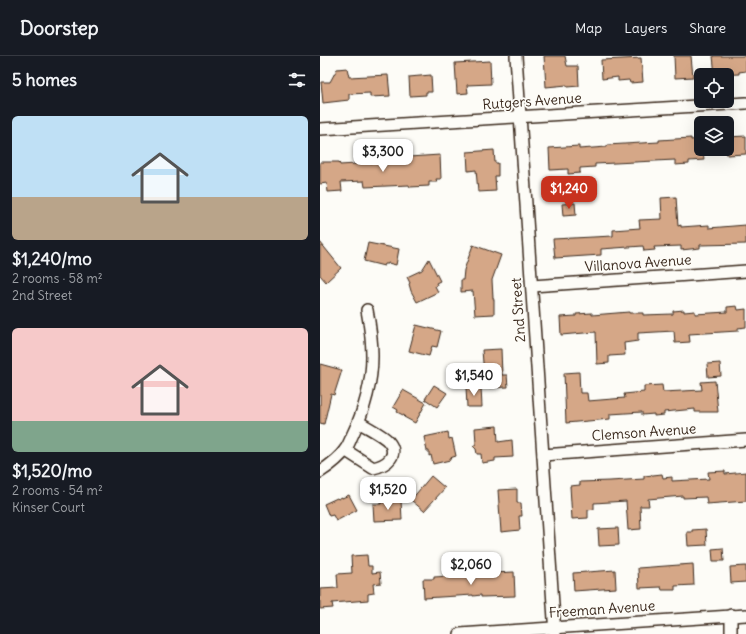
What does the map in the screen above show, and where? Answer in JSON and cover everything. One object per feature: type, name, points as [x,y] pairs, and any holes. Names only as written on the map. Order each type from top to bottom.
[{"type":"street","name":"2nd Street","points":[[516,56],[555,630]]},
{"type":"street","name":"Rutgers Avenue","points":[[320,129],[746,103]]},
{"type":"street","name":"Villanova Avenue","points":[[532,286],[746,271]]},
{"type":"street","points":[[320,472],[330,466],[345,450],[359,422],[365,405],[369,386],[372,357],[372,335],[367,310]]},
{"type":"street","points":[[345,450],[373,468],[382,466],[389,462],[392,456],[392,448],[388,440],[359,422]]},
{"type":"street","name":"Clemson Avenue","points":[[544,455],[746,440]]},
{"type":"street","name":"Freeman Avenue","points":[[460,634],[555,630],[746,614]]},
{"type":"street","points":[[731,615],[731,634]]},
{"type":"building","points":[[544,56],[565,56],[567,66],[578,66],[579,86],[567,87],[567,85],[546,87]]},
{"type":"building","points":[[674,56],[691,56],[693,77],[675,78]]},
{"type":"building","points":[[713,56],[746,56],[746,71],[739,72],[739,74],[734,74],[734,68],[714,68]]},
{"type":"building","points":[[641,58],[643,82],[630,83],[629,80],[618,81],[618,77],[602,79],[601,60]]},
{"type":"building","points":[[490,61],[491,84],[467,85],[468,93],[457,94],[455,63]]},
{"type":"building","points":[[347,68],[349,77],[388,75],[390,96],[370,97],[370,93],[349,94],[349,100],[323,103],[321,82],[330,82],[337,69]]},
{"type":"building","points":[[431,75],[432,92],[426,92],[426,95],[410,96],[409,77]]},
{"type":"building","points":[[746,136],[746,154],[734,155],[734,137]]},
{"type":"building","points":[[691,138],[691,140],[694,140],[694,156],[704,156],[704,160],[689,161],[689,164],[675,165],[675,160],[595,164],[595,167],[580,168],[580,173],[568,174],[568,169],[550,170],[549,148],[579,146],[579,149],[607,147],[607,145],[659,142],[659,140]]},
{"type":"building","points":[[494,150],[495,163],[498,163],[498,176],[495,176],[496,191],[478,192],[476,170],[468,171],[467,152]]},
{"type":"building","points":[[440,155],[441,179],[436,179],[437,182],[429,182],[429,186],[410,187],[409,185],[365,187],[364,181],[341,182],[342,191],[328,192],[327,183],[320,184],[320,162],[339,162],[340,165],[372,163],[372,161],[378,159]]},
{"type":"building","points":[[676,197],[678,226],[709,225],[709,228],[746,225],[746,244],[700,245],[700,248],[681,250],[681,246],[654,247],[655,250],[644,251],[643,246],[601,249],[601,255],[555,258],[553,239],[613,236],[613,230],[640,228],[639,220],[662,219],[661,198]]},
{"type":"building","points":[[575,203],[576,215],[563,216],[562,204]]},
{"type":"building","points":[[320,242],[341,268],[326,282],[320,275]]},
{"type":"building","points":[[368,243],[399,249],[396,265],[388,263],[384,266],[364,261]]},
{"type":"building","points":[[473,245],[501,255],[492,280],[494,314],[475,315],[473,291],[461,292],[461,280],[463,280],[464,270]]},
{"type":"building","points":[[429,259],[440,281],[436,283],[437,285],[435,286],[438,292],[417,302],[411,291],[410,283],[407,277],[422,270]]},
{"type":"building","points":[[737,306],[738,310],[746,309],[746,327],[738,328],[738,331],[689,334],[690,342],[675,343],[674,331],[638,333],[638,341],[624,343],[625,355],[609,356],[609,363],[597,364],[596,332],[561,335],[560,317],[576,316],[576,314],[592,313],[592,315],[629,312],[643,313],[643,315],[673,314],[673,311],[684,310],[684,312],[695,311],[695,314],[727,312],[727,307]]},
{"type":"building","points":[[416,325],[441,331],[437,347],[432,346],[429,356],[409,351]]},
{"type":"building","points":[[501,349],[502,375],[507,375],[508,387],[485,388],[482,350]]},
{"type":"building","points":[[720,363],[721,376],[708,377],[707,364]]},
{"type":"building","points":[[320,364],[342,370],[334,395],[331,394],[324,424],[320,423]]},
{"type":"building","points":[[579,372],[580,393],[587,393],[588,401],[625,398],[624,394],[644,392],[644,386],[662,385],[663,392],[702,390],[701,382],[715,381],[718,412],[695,412],[695,409],[664,412],[664,415],[654,416],[654,414],[642,415],[642,412],[610,414],[610,419],[566,423],[564,373]]},
{"type":"building","points":[[434,385],[447,393],[437,407],[425,399]]},
{"type":"building","points":[[466,387],[481,387],[482,407],[467,407]]},
{"type":"building","points":[[403,390],[426,403],[415,423],[397,412],[398,410],[393,407]]},
{"type":"building","points":[[497,426],[498,442],[512,440],[513,457],[495,458],[495,461],[482,463],[481,454],[477,454],[476,449],[473,446],[476,444],[475,428]]},
{"type":"building","points":[[448,432],[449,439],[452,438],[456,456],[450,458],[450,460],[433,464],[431,455],[429,456],[429,451],[427,451],[424,437]]},
{"type":"building","points":[[725,471],[725,474],[746,472],[746,501],[707,504],[706,497],[683,498],[683,496],[648,499],[649,506],[640,506],[641,529],[628,530],[626,501],[594,503],[594,509],[588,510],[588,518],[572,519],[570,486],[580,485],[580,482],[644,479],[644,476],[662,474],[663,478],[672,477],[672,481],[709,479],[708,472]]},
{"type":"building","points":[[431,476],[445,488],[424,511],[411,500]]},
{"type":"building","points":[[517,489],[517,503],[521,503],[522,516],[519,516],[520,530],[501,532],[498,490]]},
{"type":"building","points":[[349,495],[357,510],[336,521],[333,515],[329,516],[324,504],[337,498],[342,498]]},
{"type":"building","points":[[401,500],[402,520],[374,521],[373,504]]},
{"type":"building","points":[[618,528],[619,545],[599,546],[598,529]]},
{"type":"building","points":[[706,529],[707,545],[688,546],[687,532]]},
{"type":"building","points":[[723,548],[724,561],[713,561],[712,549]]},
{"type":"building","points":[[367,555],[368,566],[372,566],[372,573],[380,572],[381,583],[373,584],[374,593],[368,594],[368,600],[332,603],[333,608],[320,609],[320,589],[338,588],[337,574],[352,573],[351,556]]},
{"type":"building","points":[[693,564],[694,585],[675,586],[675,590],[662,590],[661,587],[639,588],[638,568]]},
{"type":"building","points":[[746,566],[746,582],[731,583],[730,567]]},
{"type":"building","points":[[615,570],[616,588],[574,591],[573,573]]},
{"type":"building","points":[[514,572],[515,596],[481,597],[481,595],[473,595],[424,598],[423,579],[434,579],[434,577],[450,576],[472,576],[472,574]]}]
